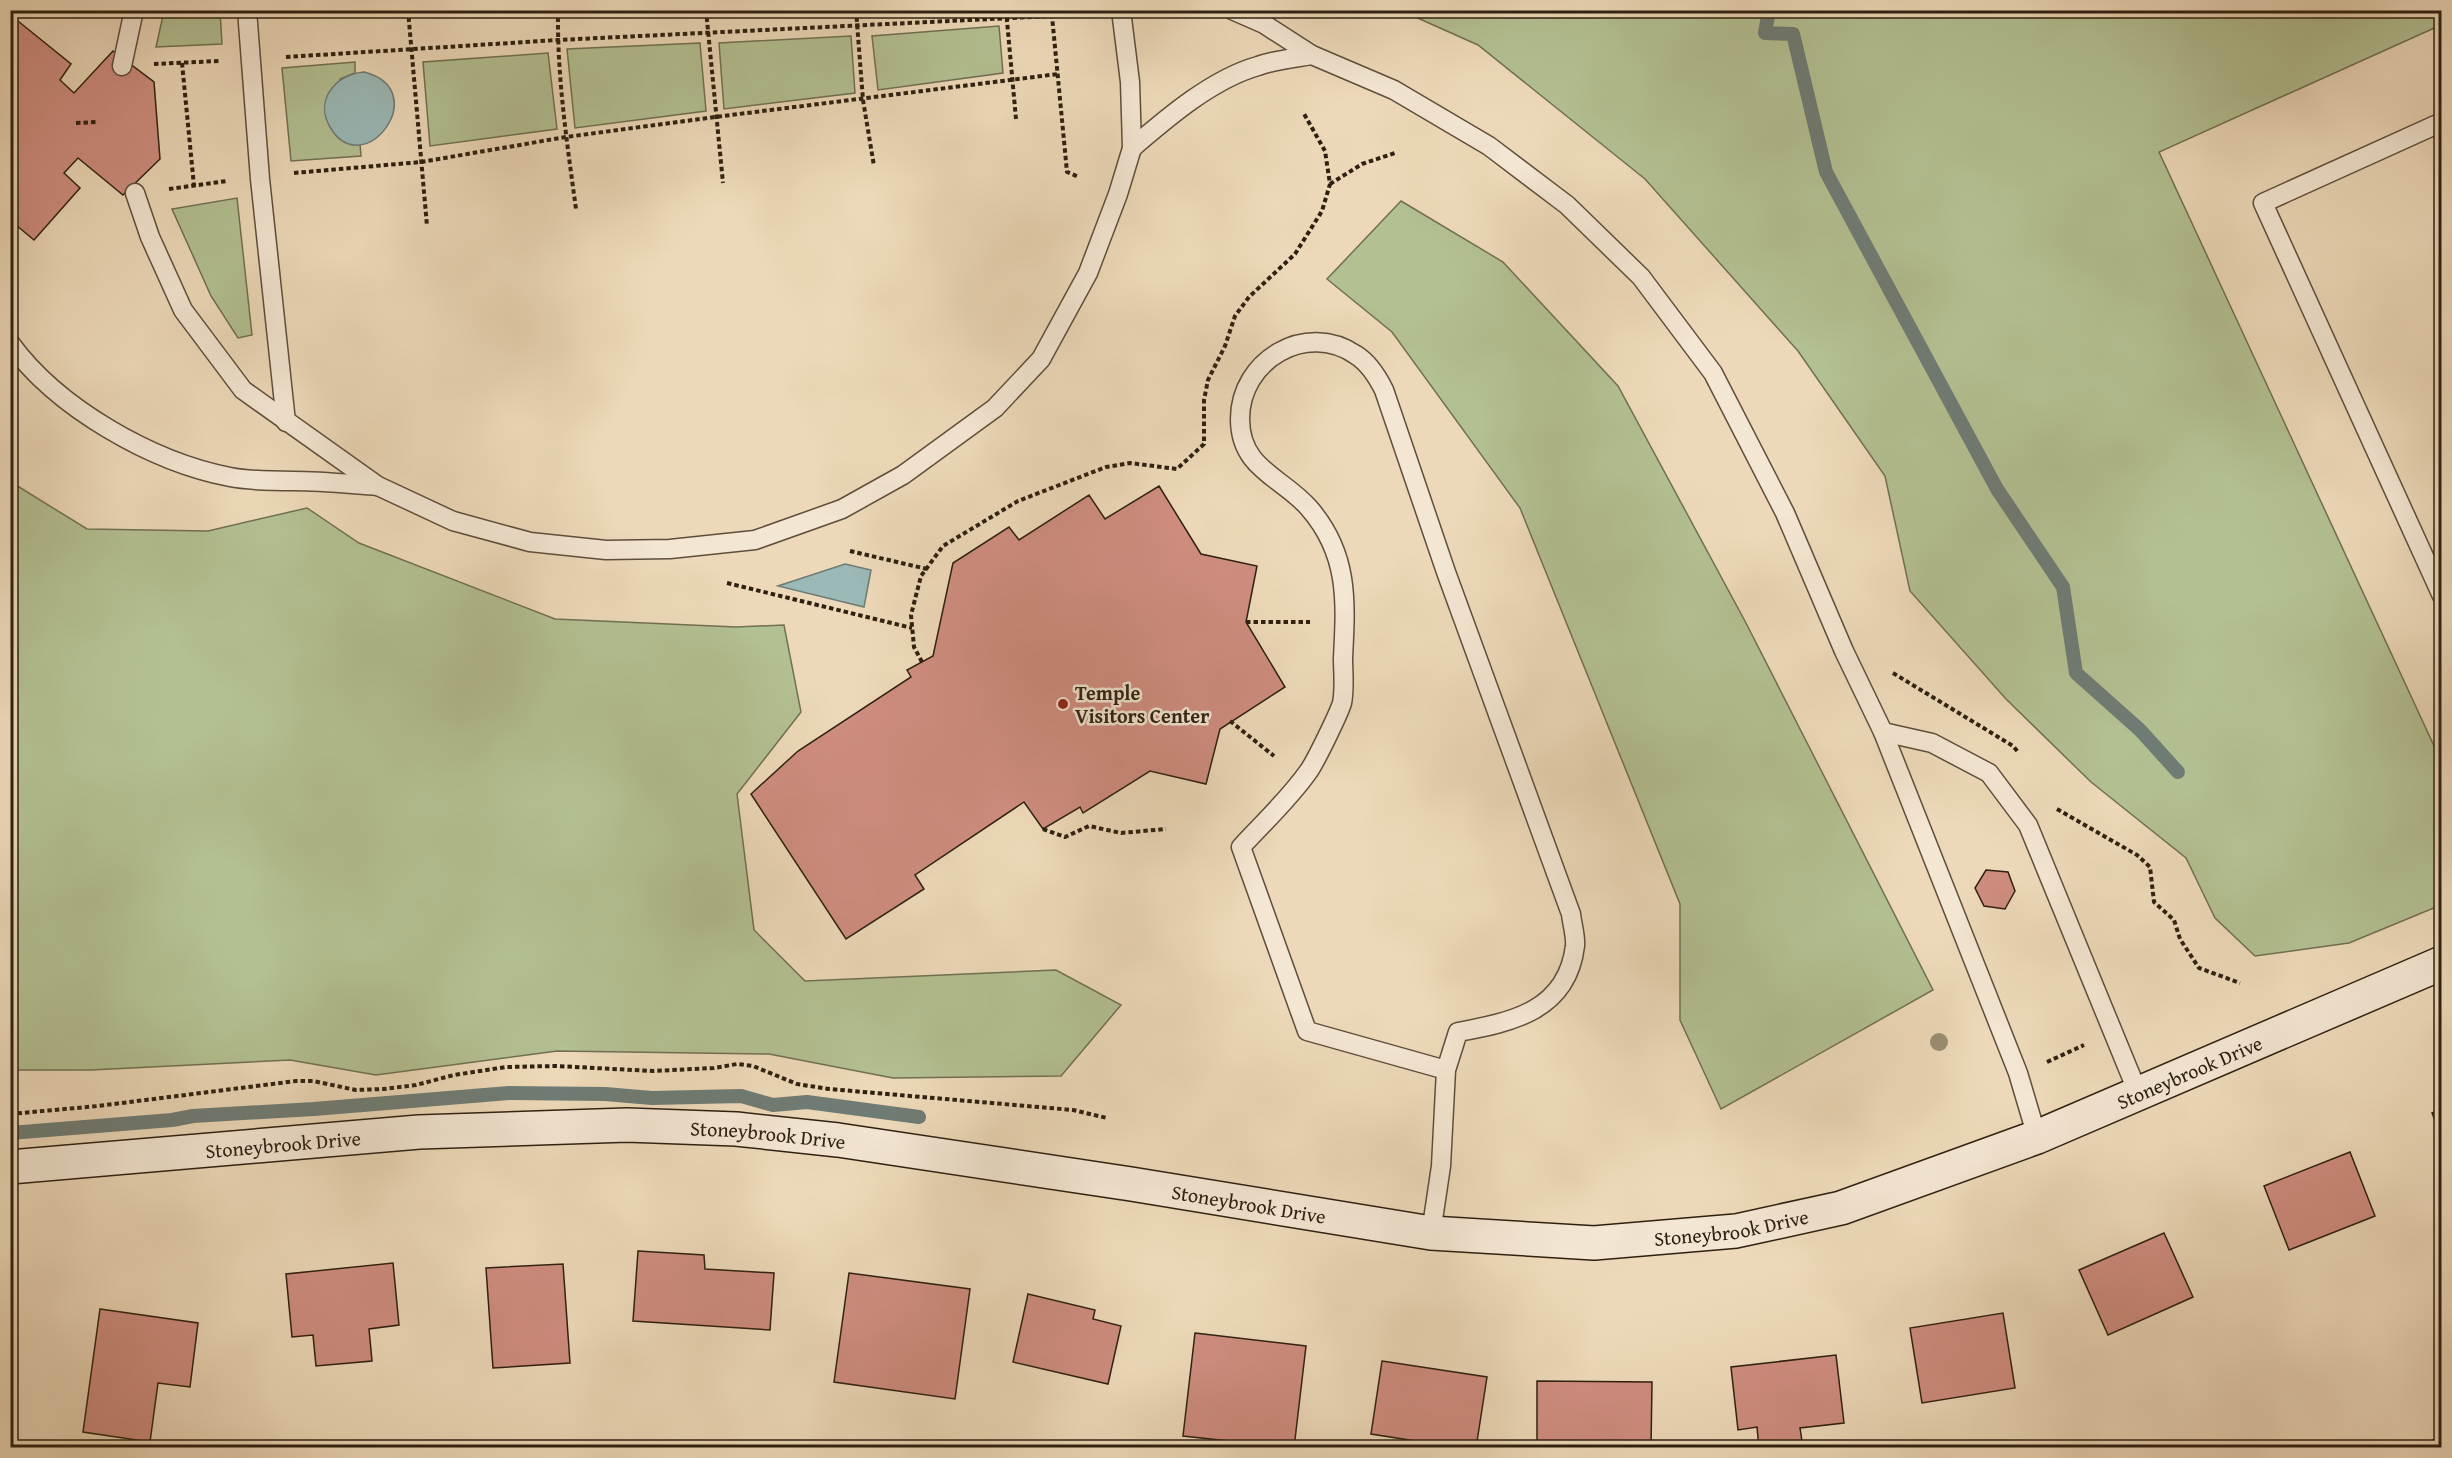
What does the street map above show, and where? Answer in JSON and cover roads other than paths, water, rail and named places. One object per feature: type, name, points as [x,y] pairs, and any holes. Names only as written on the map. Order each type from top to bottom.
[{"type":"street","name":"Stoneybrook Drive","points":[[10,1167],[419,1132],[627,1125],[736,1129],[861,1143],[1142,1185],[1431,1233],[1594,1243],[1736,1231],[1840,1208],[2037,1137],[2442,963]]},
{"type":"lane","points":[[122,66],[134,10]]},
{"type":"lane","points":[[247,10],[285,422]]},
{"type":"lane","points":[[135,193],[150,237],[183,310],[243,390],[378,486],[453,521],[530,542],[606,550],[670,549],[755,540],[842,509],[903,475],[995,408],[1041,359],[1088,273],[1118,194],[1132,148],[1130,82],[1121,10]]},
{"type":"lane","points":[[1232,10],[1264,24],[1312,55],[1394,90],[1489,146],[1567,205],[1641,277],[1713,373],[1785,513],[1844,651],[1883,732],[2018,1073],[2037,1137]]},
{"type":"lane","points":[[1132,148],[1172,114],[1211,87],[1256,66],[1312,55]]},
{"type":"lane","points":[[2442,122],[2263,203],[2442,596]]},
{"type":"lane","points":[[1431,1233],[1441,1166],[1446,1070],[1458,1032],[1525,1016],[1552,998],[1568,973],[1575,944],[1571,914],[1446,572],[1384,390],[1377,376],[1366,363],[1345,349],[1316,342],[1295,344],[1277,352],[1257,369],[1243,396],[1241,431],[1249,452],[1258,465],[1307,505],[1321,522],[1335,550],[1344,582],[1346,625],[1341,704],[1309,771],[1241,847],[1307,1031],[1446,1070]]},
{"type":"lane","points":[[10,344],[20,357],[69,404],[141,446],[184,465],[231,477],[378,486]]},
{"type":"lane","points":[[1883,732],[1932,743],[1989,773],[2028,825],[2138,1093]]},
{"type":"water","points":[[364,72],[384,82],[393,96],[393,112],[386,128],[374,139],[359,145],[344,142],[330,127],[325,107],[330,90],[337,83],[354,74]]},
{"type":"water","points":[[845,564],[871,570],[864,607],[778,586]]},
{"type":"waterway","points":[[1769,10],[1765,33],[1793,34],[1826,172],[1997,489],[2063,587],[2076,673],[2140,730],[2178,772]]},
{"type":"waterway","points":[[10,1133],[172,1120],[193,1116],[314,1109],[509,1093],[605,1094],[652,1098],[741,1096],[773,1105],[807,1102],[919,1117]]},
{"type":"place","name":"Temple Visitors Center","points":[[1063,704]]}]
